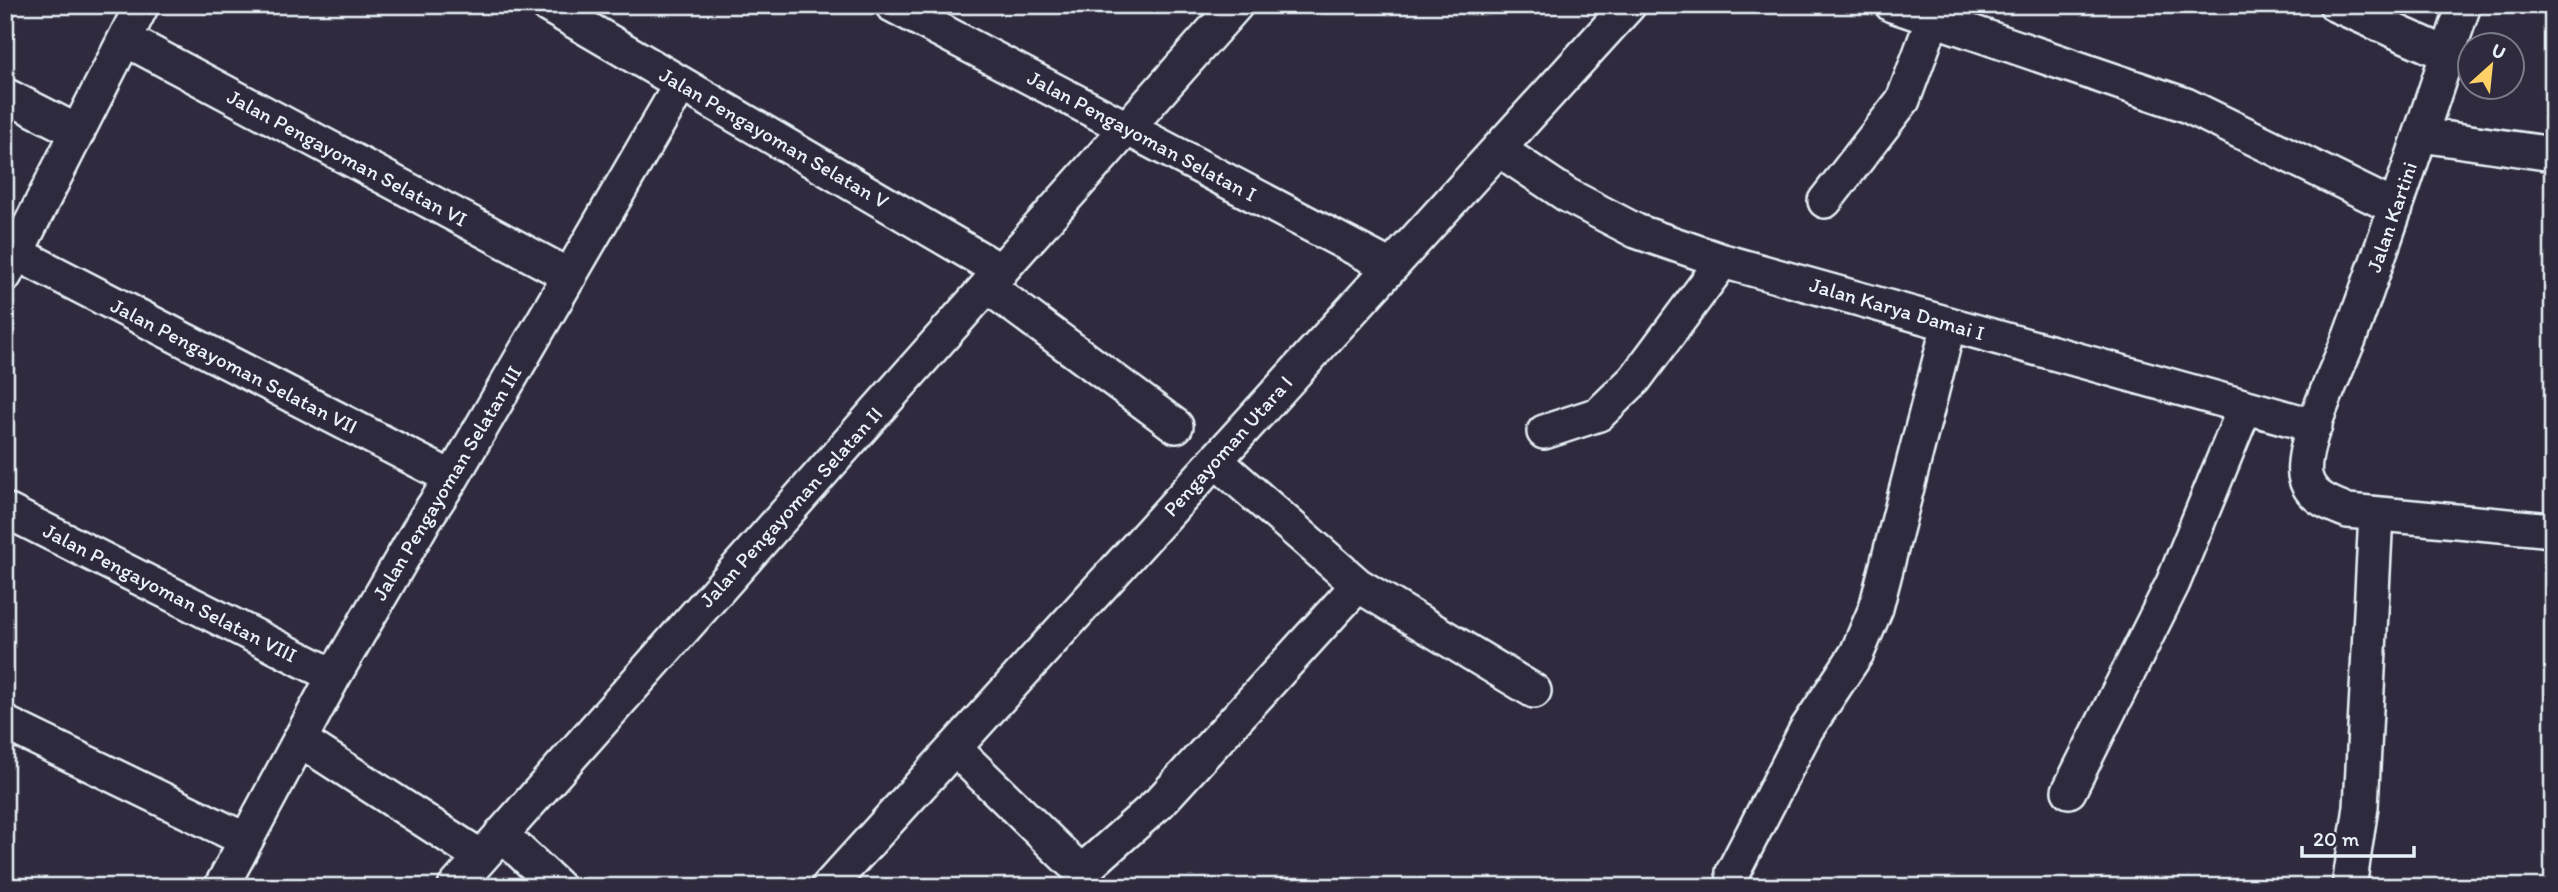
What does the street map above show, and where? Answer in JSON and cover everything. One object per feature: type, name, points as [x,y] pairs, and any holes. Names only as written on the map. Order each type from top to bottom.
[{"type":"street","points":[[11,264],[142,5]]},
{"type":"street","name":"Jalan Pengayoman Selatan V","points":[[547,5],[681,84],[994,279],[1175,426]]},
{"type":"street","name":"Jalan Pengayoman Selatan I","points":[[892,5],[1391,267]]},
{"type":"street","name":"Jalan Pengayoman Selatan II","points":[[455,887],[1236,5]]},
{"type":"street","name":"Pengayoman Utara I","points":[[828,887],[1629,5]]},
{"type":"street","points":[[1892,5],[2186,105],[2396,208]]},
{"type":"street","points":[[2336,5],[2447,54]]},
{"type":"street","name":"Jalan Kartini","points":[[2464,5],[2396,208],[2315,426],[2305,462],[2306,478],[2319,499],[2348,511],[2553,530]]},
{"type":"street","points":[[1825,201],[1903,100],[1933,19]]},
{"type":"street","name":"Jalan Pengayoman Selatan VI","points":[[125,39],[570,276]]},
{"type":"street","name":"Jalan Pengayoman Selatan III","points":[[221,887],[334,676],[681,84]]},
{"type":"street","points":[[5,94],[78,132]]},
{"type":"street","points":[[2421,135],[2553,154]]},
{"type":"street","name":"Jalan Karya Damai I","points":[[1499,149],[1567,195],[1636,231],[1723,261],[2315,426]]},
{"type":"street","points":[[1544,432],[1600,414],[1635,379],[1723,261]]},
{"type":"street","name":"Jalan Pengayoman Selatan VII","points":[[11,264],[452,478]]},
{"type":"street","points":[[1733,872],[1806,730],[1857,653],[1876,608],[1949,324]]},
{"type":"street","points":[[2069,791],[2173,583],[2245,407]]},
{"type":"street","points":[[1215,460],[1358,585],[1534,691]]},
{"type":"street","name":"Jalan Pengayoman Selatan VIII","points":[[5,510],[334,676]]},
{"type":"street","points":[[2349,887],[2361,807],[2376,514]]},
{"type":"street","points":[[954,748],[1070,861],[1076,866],[1088,866],[1160,802],[1358,585]]},
{"type":"street","points":[[5,723],[246,840]]},
{"type":"street","points":[[300,740],[491,846],[558,887]]}]
